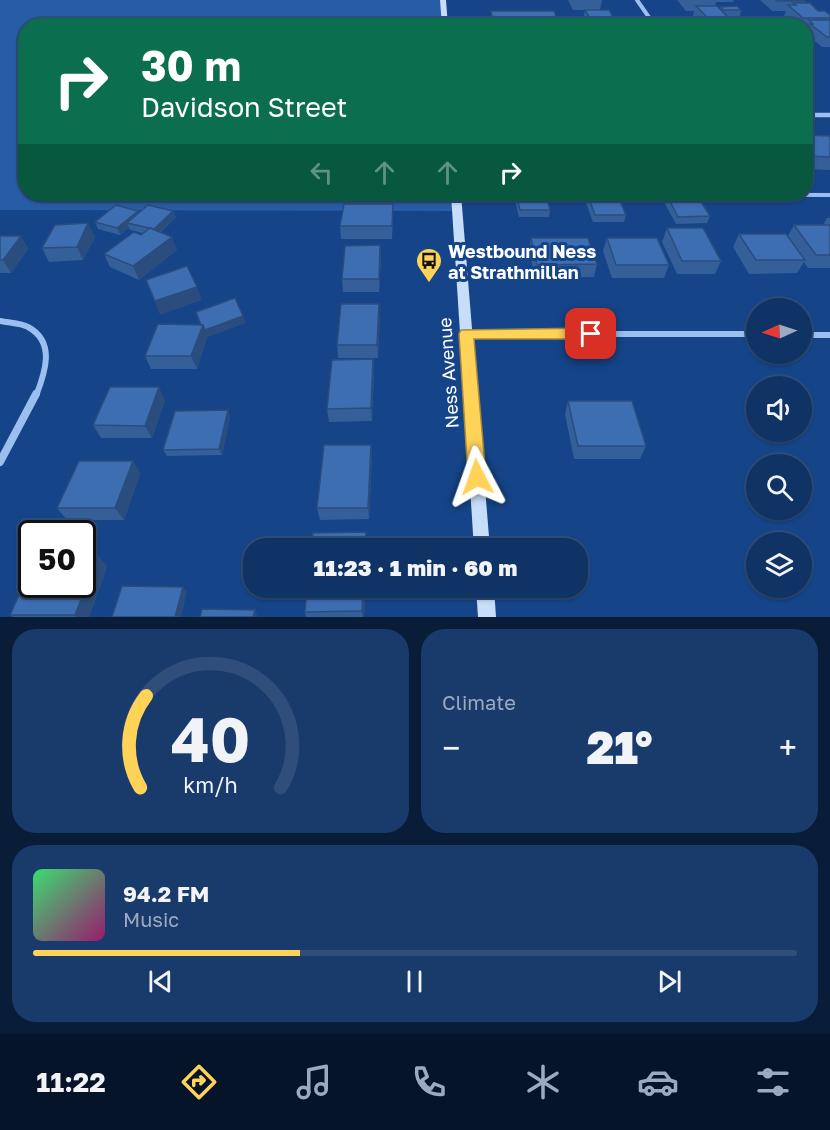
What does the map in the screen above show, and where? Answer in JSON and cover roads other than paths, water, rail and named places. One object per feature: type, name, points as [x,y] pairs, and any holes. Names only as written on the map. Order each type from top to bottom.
[{"type":"main road","points":[[443,0],[444,18]]},
{"type":"main road","name":"Ness Avenue","points":[[456,201],[481,538]]},
{"type":"main road","points":[[486,598],[487,617]]},
{"type":"street","points":[[637,0],[649,18]]},
{"type":"street","points":[[813,115],[830,115]]},
{"type":"street","points":[[0,321],[13,321],[32,327],[46,343],[48,362],[44,379],[33,402],[0,462]]},
{"type":"street","points":[[466,334],[746,334]]},
{"type":"street","points":[[812,334],[830,335]]},
{"type":"lane","points":[[813,195],[830,195]]},
{"type":"place","name":"Westbound Ness at Strathmillan","points":[[429,284]]}]
